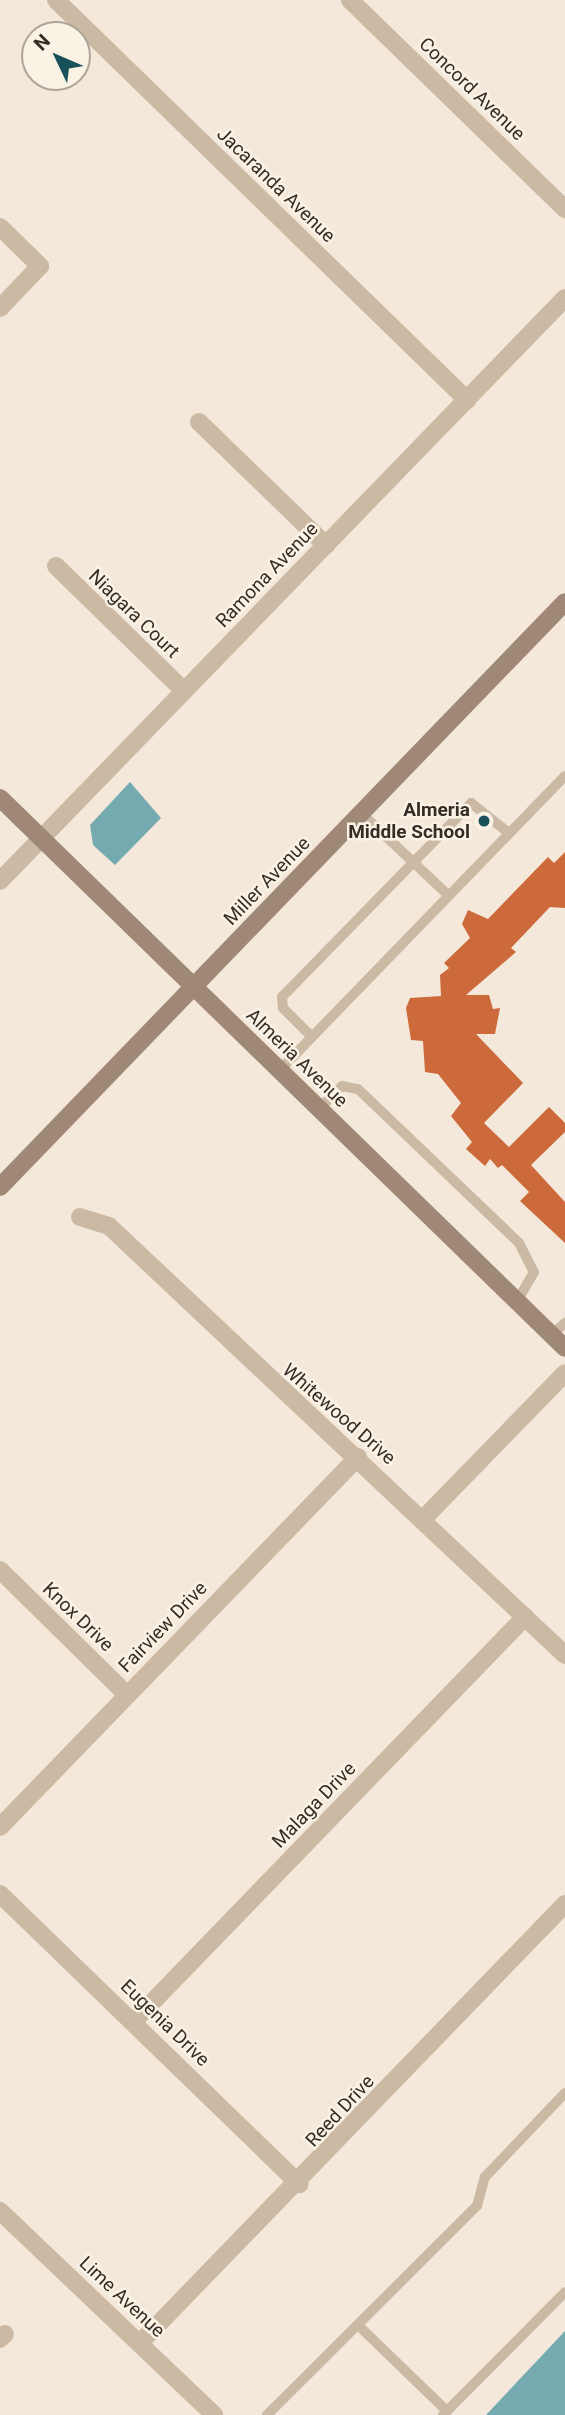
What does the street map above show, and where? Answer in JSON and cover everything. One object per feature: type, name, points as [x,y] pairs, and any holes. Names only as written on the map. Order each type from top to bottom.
[{"type":"street","name":"Jacaranda Avenue","points":[[56,0],[467,400]]},
{"type":"street","name":"Concord Avenue","points":[[350,0],[565,209]]},
{"type":"street","points":[[0,227],[40,266],[0,308]]},
{"type":"street","name":"Ramona Avenue","points":[[0,881],[565,298]]},
{"type":"street","points":[[199,422],[326,545]]},
{"type":"street","name":"Niagara Court","points":[[56,566],[184,691]]},
{"type":"street","name":"Miller Avenue","points":[[0,1188],[565,602]]},
{"type":"street","name":"Almeria Avenue","points":[[0,799],[518,1300],[561,1335]]},
{"type":"street","name":"Whitewood Drive","points":[[80,1217],[109,1226],[319,1430],[358,1457],[565,1655]]},
{"type":"street","points":[[424,1518],[565,1373]]},
{"type":"street","name":"Fairview Drive","points":[[0,1828],[358,1457]]},
{"type":"street","name":"Knox Drive","points":[[0,1570],[127,1695]]},
{"type":"street","name":"Malaga Drive","points":[[133,2022],[525,1617]]},
{"type":"street","name":"Eugenia Drive","points":[[0,1894],[299,2184]]},
{"type":"street","name":"Reed Drive","points":[[140,2343],[299,2184],[565,1904]]},
{"type":"street","name":"Lime Avenue","points":[[0,2211],[214,2415]]},
{"type":"lane","points":[[280,1070],[447,894],[565,776]]},
{"type":"lane","points":[[312,1036],[283,1008],[282,997],[471,803],[509,833]]},
{"type":"lane","points":[[361,813],[447,894]]},
{"type":"lane","points":[[319,1109],[342,1086],[358,1089],[519,1243],[534,1272],[518,1300]]},
{"type":"lane","points":[[267,2415],[360,2328],[477,2206],[485,2177],[565,2093]]},
{"type":"lane","points":[[360,2328],[445,2413],[565,2292]]},
{"type":"water","points":[[130,782],[161,818],[115,865],[93,845],[90,825]]},
{"type":"water","points":[[565,2331],[565,2415],[486,2415]]},
{"type":"building","points":[[565,852],[565,908],[550,907],[511,948],[516,952],[466,995],[489,995],[493,1009],[500,1008],[495,1034],[476,1034],[523,1083],[484,1123],[509,1147],[549,1107],[565,1123],[565,1132],[531,1165],[565,1202],[565,1243],[520,1201],[529,1192],[502,1165],[498,1168],[490,1159],[485,1166],[466,1149],[472,1142],[451,1116],[461,1103],[438,1074],[425,1072],[423,1041],[411,1040],[406,1008],[410,998],[441,996],[440,975],[449,968],[444,963],[470,938],[462,924],[468,910],[488,919],[548,857],[554,863]]},
{"type":"place","name":"Almeria Middle School","points":[[484,821]]}]
